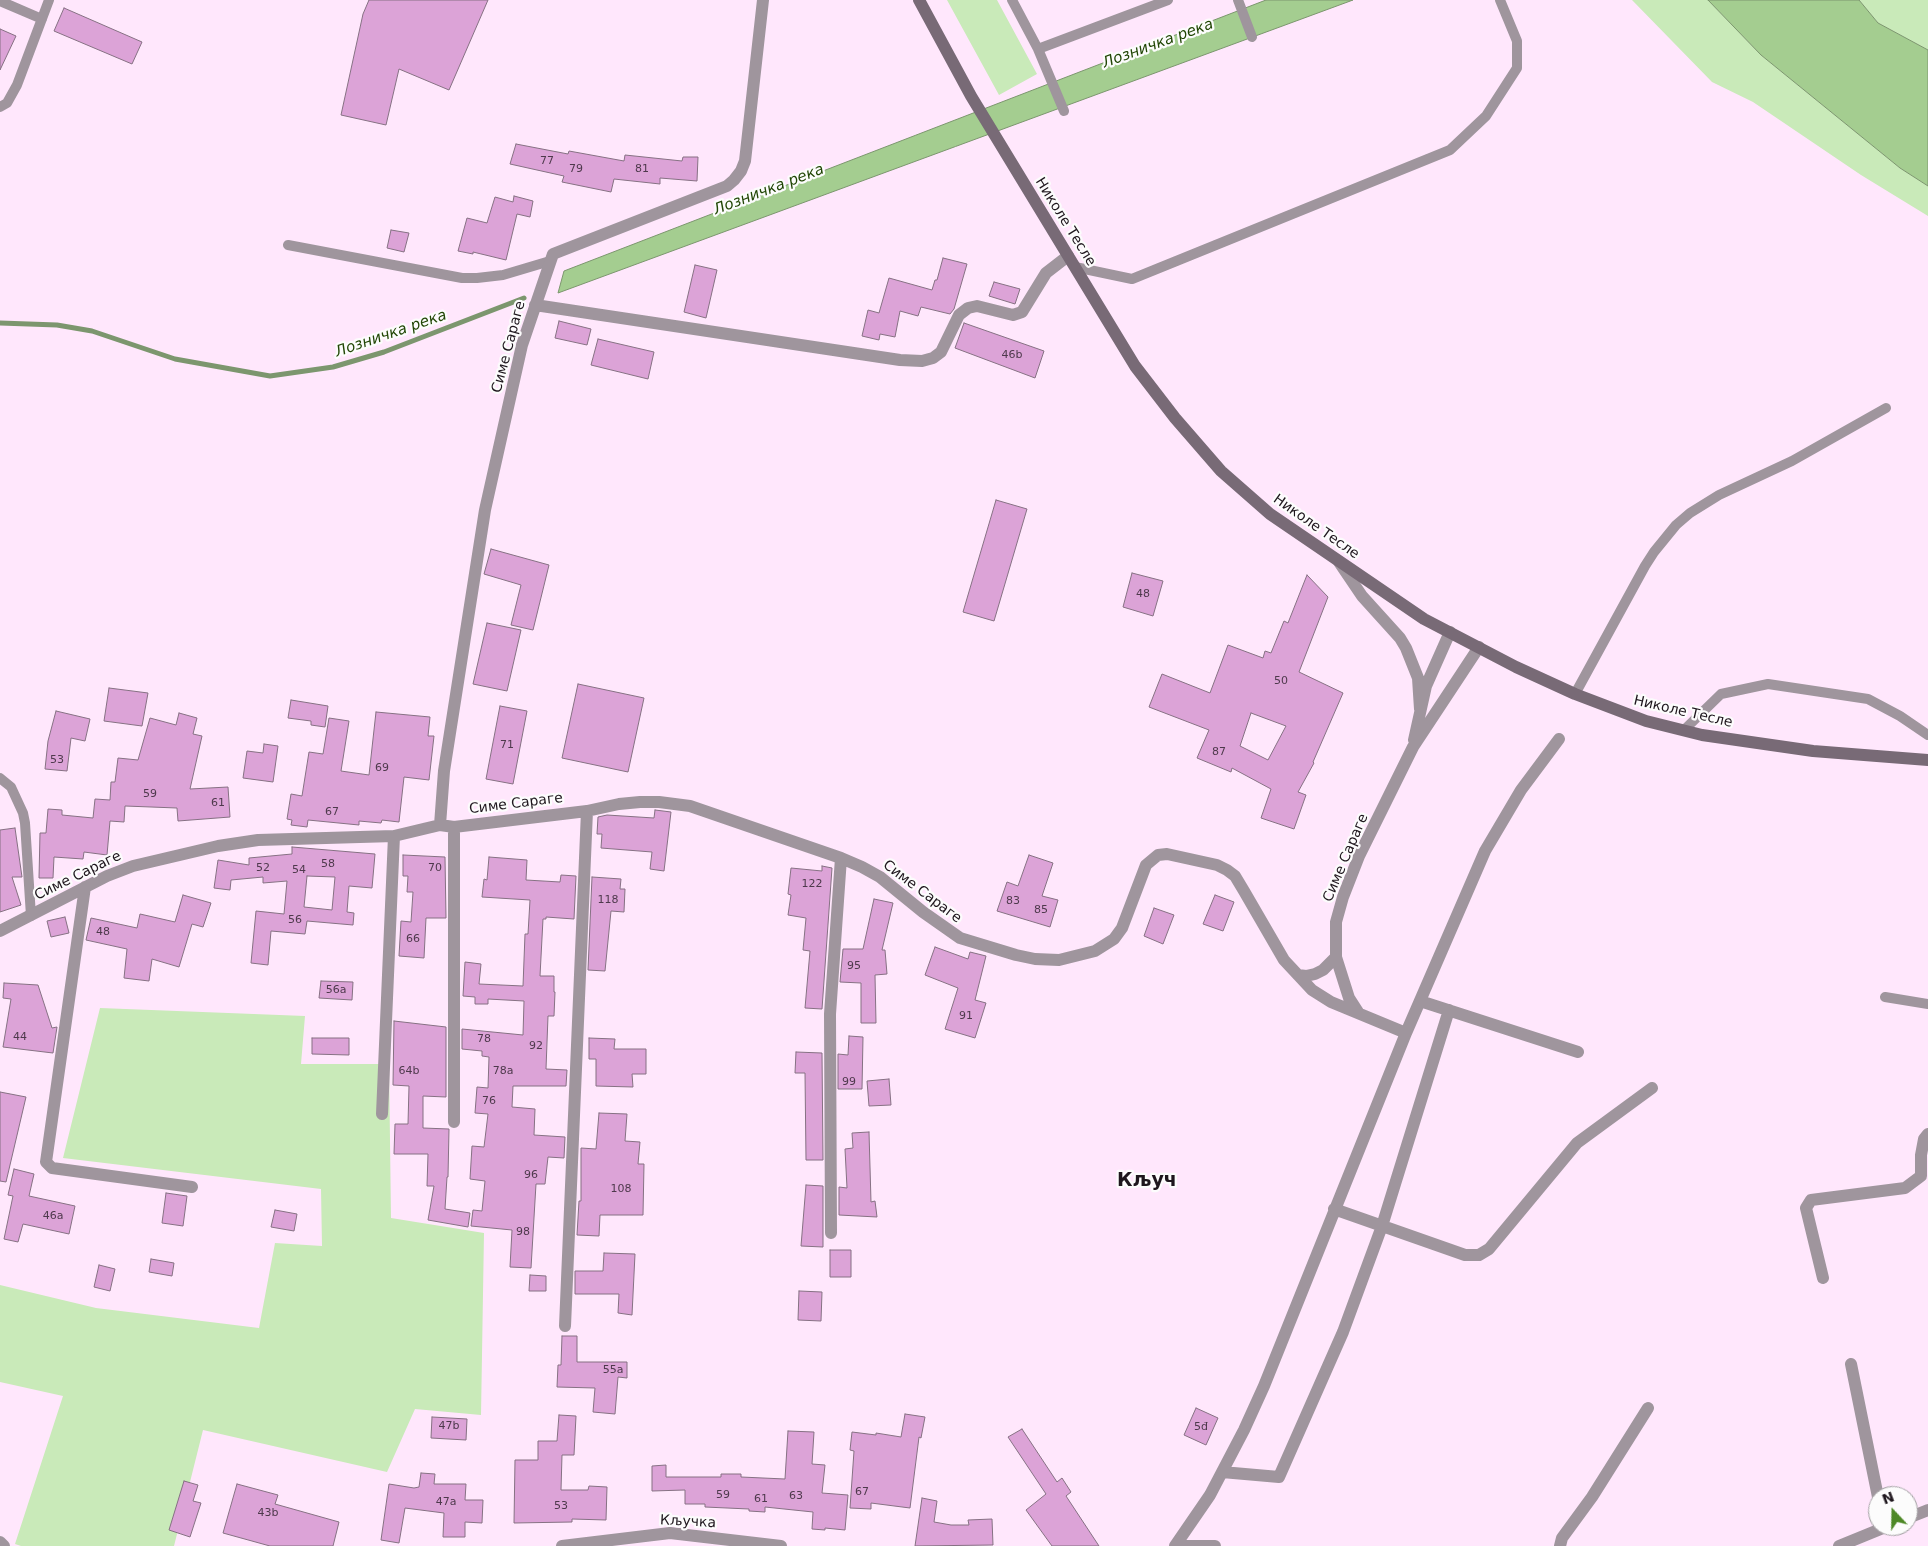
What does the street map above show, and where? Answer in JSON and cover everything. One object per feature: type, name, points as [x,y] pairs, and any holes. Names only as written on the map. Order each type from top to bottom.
[{"type":"street","points":[[550,261],[553,254],[727,186],[734,180],[741,171],[745,161],[763,0]]},
{"type":"street","name":"Николе Тесле","points":[[919,0],[971,96],[1135,366],[1221,471],[1270,514],[1424,619],[1575,694],[1646,721],[1684,730],[1813,751],[1928,760]]},
{"type":"street","points":[[535,305],[890,359],[922,361],[941,352],[959,315],[968,308],[977,306],[1013,315],[1022,312],[1046,273],[1068,256]]},
{"type":"street","name":"Симе Сараге","points":[[440,825],[444,772],[485,510],[522,345],[550,261]]},
{"type":"street","points":[[1339,562],[1362,596],[1400,638],[1406,648],[1418,678],[1420,709]]},
{"type":"street","points":[[1413,748],[1426,686],[1450,632]]},
{"type":"street","points":[[1413,748],[1479,647]]},
{"type":"street","points":[[1175,1546],[1210,1495],[1264,1386],[1406,1033],[1485,851],[1521,790],[1559,739]]},
{"type":"street","name":"Симе Сараге","points":[[1358,1012],[1349,998],[1336,957],[1336,922],[1342,897],[1360,856],[1413,748]]},
{"type":"street","name":"Симе Сараге","points":[[0,931],[85,887],[133,866],[218,846],[258,840],[394,836],[440,825],[454,827],[587,811],[618,804],[659,802],[690,806],[841,858],[880,877],[923,912],[960,938],[1035,959],[1059,960],[1095,951],[1114,938],[1122,928],[1146,865],[1158,855],[1167,854],[1217,865],[1235,876],[1284,960],[1312,990],[1332,1002],[1406,1033]]},
{"type":"street","points":[[565,1326],[587,811]]},
{"type":"street","points":[[454,827],[454,1122]]},
{"type":"street","points":[[382,1114],[394,836]]},
{"type":"street","points":[[831,1233],[830,1014],[841,858]]},
{"type":"street","points":[[85,887],[46,1162],[52,1168],[192,1187]]},
{"type":"street","points":[[1298,975],[1315,974],[1323,970],[1336,957]]},
{"type":"street","points":[[1420,1001],[1578,1052]]},
{"type":"street","points":[[1222,1472],[1279,1478],[1343,1332],[1382,1226],[1449,1010]]},
{"type":"street","points":[[1334,1209],[1465,1255],[1479,1255],[1489,1249],[1577,1143],[1652,1088]]},
{"type":"street","points":[[1823,1278],[1806,1208],[1811,1200],[1904,1188],[1921,1176],[1924,1139],[1928,1134]]},
{"type":"street","points":[[1851,1364],[1876,1486]]},
{"type":"street","points":[[1560,1546],[1562,1538],[1592,1497],[1648,1408]]},
{"type":"street","name":"Кључка","points":[[562,1546],[670,1533],[781,1546]]},
{"type":"street","points":[[1839,1546],[1868,1534]]},
{"type":"street","points":[[0,1542],[4,1546]]},
{"type":"street","points":[[1184,1546],[1215,1546]]},
{"type":"lane","points":[[0,107],[7,103],[17,84],[49,0]]},
{"type":"lane","points":[[1012,0],[1055,85],[1064,111]]},
{"type":"lane","points":[[1038,49],[1168,0]]},
{"type":"lane","points":[[1238,0],[1252,37]]},
{"type":"lane","points":[[1075,268],[1132,279],[1450,150],[1486,116],[1517,68],[1517,41],[1500,0]]},
{"type":"lane","points":[[0,1],[42,19]]},
{"type":"lane","points":[[288,245],[462,278],[503,275],[550,261]]},
{"type":"lane","points":[[1575,694],[1645,566],[1676,525],[1690,513],[1720,495],[1792,462],[1886,408]]},
{"type":"lane","points":[[1684,730],[1721,694],[1768,684],[1868,700],[1900,716],[1928,735]]},
{"type":"lane","points":[[0,778],[11,787],[23,813],[31,916]]},
{"type":"lane","points":[[1885,997],[1928,1004]]},
{"type":"shaded area","points":[[947,0],[997,0],[1037,74],[999,95]]},
{"type":"shaded area","points":[[1632,0],[1708,0],[1761,55],[1900,168],[1928,186],[1928,216],[1861,175],[1753,102],[1712,82]]},
{"type":"shaded area","points":[[1859,0],[1928,0],[1928,50],[1878,23]]},
{"type":"shaded area","points":[[100,1008],[305,1016],[301,1064],[389,1064],[391,1218],[484,1233],[481,1415],[415,1409],[387,1472],[203,1430],[174,1546],[21,1546],[15,1544],[63,1396],[0,1382],[0,1285],[96,1308],[259,1328],[275,1243],[322,1246],[321,1189],[63,1158]]},
{"type":"water","points":[[1266,0],[1353,0],[558,293],[564,271]]},
{"type":"water","points":[[1708,0],[1859,0],[1878,23],[1928,50],[1928,186],[1900,168],[1761,55]]},
{"type":"building","points":[[369,0],[488,0],[449,90],[399,69],[386,125],[341,115],[363,14]]},
{"type":"building","points":[[64,8],[142,42],[132,64],[54,31]]},
{"type":"building","points":[[0,29],[16,36],[0,70]]},
{"type":"building","points":[[516,144],[568,154],[569,151],[624,161],[625,155],[682,161],[683,157],[698,157],[697,181],[660,178],[660,184],[614,179],[611,192],[562,182],[564,176],[510,164]]},
{"type":"building","points":[[514,196],[533,201],[530,217],[517,214],[506,260],[473,252],[473,254],[458,251],[467,218],[487,223],[495,197],[513,202]]},
{"type":"building","points":[[391,230],[409,233],[404,252],[387,248]]},
{"type":"building","points":[[943,258],[967,264],[954,309],[950,314],[921,307],[918,316],[900,311],[895,337],[880,334],[879,340],[862,336],[868,310],[879,313],[889,278],[932,290]]},
{"type":"building","points":[[695,265],[717,270],[706,318],[684,312]]},
{"type":"building","points":[[994,282],[1020,289],[1015,304],[989,296]]},
{"type":"building","points":[[559,321],[591,329],[587,345],[555,338]]},
{"type":"building","points":[[964,323],[1044,351],[1035,378],[955,348]]},
{"type":"building","points":[[598,339],[654,352],[648,379],[591,365]]},
{"type":"building","points":[[996,500],[1027,509],[994,621],[963,612]]},
{"type":"building","points":[[491,549],[549,565],[533,630],[511,625],[521,585],[484,574]]},
{"type":"building","points":[[1132,573],[1163,581],[1153,616],[1123,607]]},
{"type":"building","points":[[1307,575],[1328,597],[1299,672],[1343,693],[1314,763],[1298,792],[1306,795],[1294,829],[1261,818],[1271,789],[1232,768],[1231,772],[1197,758],[1209,730],[1149,707],[1162,674],[1210,693],[1228,645],[1263,658],[1265,651],[1271,653],[1284,621],[1288,623]],"holes":[[[1251,713],[1286,726],[1268,760],[1240,746]]]},
{"type":"building","points":[[487,623],[521,630],[507,691],[473,684]]},
{"type":"building","points":[[578,684],[644,698],[628,772],[562,758]]},
{"type":"building","points":[[109,688],[148,693],[142,726],[104,721]]},
{"type":"building","points":[[291,700],[328,706],[325,727],[311,725],[311,721],[288,718]]},
{"type":"building","points":[[500,706],[527,711],[513,784],[486,779]]},
{"type":"building","points":[[56,711],[90,719],[85,741],[71,738],[67,771],[45,769],[48,741]]},
{"type":"building","points":[[376,712],[430,717],[428,736],[434,736],[429,780],[404,777],[399,822],[382,820],[381,823],[359,821],[359,825],[308,820],[307,827],[291,825],[292,820],[287,819],[291,794],[302,796],[309,752],[323,754],[329,718],[349,721],[341,771],[369,775]]},
{"type":"building","points":[[179,713],[197,718],[193,734],[202,736],[190,789],[228,787],[230,817],[178,821],[177,808],[125,806],[124,822],[110,821],[107,855],[84,852],[83,859],[54,857],[53,878],[39,878],[40,833],[46,833],[48,809],[62,810],[62,815],[93,818],[95,799],[110,800],[111,782],[115,782],[118,758],[138,760],[150,718],[176,725]]},
{"type":"building","points":[[264,744],[278,746],[273,782],[243,778],[247,751],[263,753]]},
{"type":"building","points":[[655,810],[671,812],[664,871],[650,869],[652,852],[601,848],[602,834],[597,834],[598,817],[607,815],[654,818]]},
{"type":"building","points":[[15,828],[22,877],[12,877],[21,905],[0,912],[0,830]]},
{"type":"building","points":[[292,847],[375,854],[372,888],[349,886],[347,912],[354,913],[353,925],[307,921],[305,934],[271,931],[268,965],[251,963],[256,911],[284,914],[287,881],[263,883],[263,877],[231,880],[230,890],[214,888],[218,860],[249,865],[249,858],[292,854]],"holes":[[[307,876],[335,877],[332,910],[304,907]]]},
{"type":"building","points":[[403,855],[445,857],[446,918],[426,918],[424,958],[399,956],[401,921],[411,922],[413,892],[407,892],[408,876],[403,876]]},
{"type":"building","points":[[1029,855],[1053,863],[1042,896],[1058,900],[1050,927],[997,911],[1007,882],[1018,886]]},
{"type":"building","points":[[489,857],[527,860],[526,880],[560,882],[561,875],[576,876],[574,919],[546,917],[546,919],[543,919],[540,976],[554,976],[554,1016],[548,1016],[546,1069],[567,1070],[566,1086],[513,1086],[512,1107],[535,1109],[534,1135],[565,1137],[564,1158],[548,1157],[545,1184],[536,1184],[531,1268],[510,1267],[512,1230],[471,1226],[473,1210],[482,1211],[485,1181],[470,1179],[472,1146],[484,1147],[488,1114],[475,1113],[477,1087],[488,1088],[489,1057],[482,1056],[482,1051],[462,1049],[462,1029],[523,1035],[524,1001],[488,999],[488,1004],[475,1004],[475,997],[463,996],[465,962],[481,964],[479,984],[523,986],[525,934],[528,934],[530,900],[482,897],[484,879],[487,880]]},
{"type":"building","points":[[822,866],[832,868],[822,1009],[805,1008],[810,951],[803,950],[806,918],[788,915],[791,895],[788,894],[791,868],[822,871]]},
{"type":"building","points":[[592,877],[621,879],[620,889],[625,889],[624,912],[611,911],[605,971],[588,970]]},
{"type":"building","points":[[183,895],[211,903],[203,927],[192,924],[179,967],[152,959],[149,981],[124,978],[127,949],[86,940],[91,918],[137,928],[140,914],[175,922]]},
{"type":"building","points":[[1215,895],[1234,902],[1223,931],[1203,924]]},
{"type":"building","points":[[874,899],[893,903],[882,950],[885,950],[887,974],[875,975],[876,1023],[861,1023],[861,983],[840,982],[843,949],[863,949]]},
{"type":"building","points":[[1154,908],[1174,915],[1163,944],[1144,936]]},
{"type":"building","points":[[65,917],[69,933],[51,937],[47,921]]},
{"type":"building","points":[[935,947],[968,959],[970,952],[986,956],[975,1000],[986,1003],[975,1038],[945,1029],[958,988],[925,975]]},
{"type":"building","points":[[321,981],[353,982],[352,1000],[319,998]]},
{"type":"building","points":[[4,983],[38,985],[52,1028],[57,1027],[53,1053],[3,1047],[11,999],[3,998]]},
{"type":"building","points":[[394,1021],[446,1027],[446,1097],[423,1096],[423,1128],[449,1129],[445,1209],[470,1213],[468,1227],[428,1220],[434,1186],[427,1186],[428,1154],[394,1154],[395,1124],[408,1124],[409,1086],[393,1085]]},
{"type":"building","points":[[849,1036],[863,1037],[862,1089],[838,1089],[838,1054],[848,1055]]},
{"type":"building","points":[[312,1038],[349,1038],[349,1055],[312,1054]]},
{"type":"building","points":[[589,1038],[615,1039],[614,1049],[646,1049],[646,1074],[632,1074],[633,1087],[596,1086],[596,1059],[589,1059]]},
{"type":"building","points":[[796,1052],[822,1053],[823,1160],[806,1160],[805,1073],[795,1073]]},
{"type":"building","points":[[889,1079],[891,1105],[869,1106],[867,1081]]},
{"type":"building","points":[[0,1092],[26,1097],[6,1182],[0,1181]]},
{"type":"building","points":[[599,1113],[627,1114],[625,1141],[640,1142],[638,1164],[644,1164],[643,1215],[600,1215],[599,1236],[577,1235],[579,1201],[581,1201],[581,1148],[596,1149]]},
{"type":"building","points":[[869,1132],[871,1202],[875,1201],[877,1217],[839,1215],[839,1187],[847,1188],[845,1149],[853,1148],[852,1133]]},
{"type":"building","points":[[14,1169],[34,1174],[29,1196],[75,1206],[69,1234],[23,1224],[18,1242],[4,1239],[13,1196],[8,1195]]},
{"type":"building","points":[[806,1185],[823,1186],[823,1247],[801,1246]]},
{"type":"building","points":[[166,1193],[187,1196],[183,1226],[162,1223]]},
{"type":"building","points":[[275,1210],[297,1214],[294,1231],[271,1227]]},
{"type":"building","points":[[830,1250],[851,1250],[851,1277],[830,1277]]},
{"type":"building","points":[[604,1253],[635,1254],[632,1315],[618,1313],[619,1294],[575,1294],[575,1271],[603,1271]]},
{"type":"building","points":[[151,1259],[174,1263],[172,1276],[149,1272]]},
{"type":"building","points":[[99,1265],[115,1269],[110,1291],[94,1287]]},
{"type":"building","points":[[530,1275],[546,1276],[546,1291],[529,1291]]},
{"type":"building","points":[[799,1291],[822,1292],[821,1321],[798,1320]]},
{"type":"building","points":[[562,1336],[577,1336],[577,1362],[627,1362],[627,1378],[618,1377],[615,1414],[593,1412],[595,1388],[557,1387],[558,1365],[561,1365]]},
{"type":"building","points":[[1196,1408],[1218,1418],[1206,1445],[1184,1435]]},
{"type":"building","points":[[905,1414],[925,1417],[921,1438],[919,1437],[910,1508],[871,1503],[871,1509],[850,1508],[854,1451],[850,1450],[852,1432],[901,1437]]},
{"type":"building","points":[[559,1415],[576,1416],[574,1455],[562,1455],[561,1490],[588,1490],[589,1486],[607,1487],[606,1520],[572,1519],[572,1522],[514,1523],[515,1460],[538,1460],[538,1441],[557,1441]]},
{"type":"building","points":[[432,1417],[467,1419],[466,1440],[431,1438]]},
{"type":"building","points":[[1022,1429],[1057,1482],[1062,1478],[1071,1492],[1066,1496],[1099,1546],[1052,1546],[1026,1510],[1046,1494],[1008,1437]]},
{"type":"building","points":[[788,1431],[814,1432],[812,1464],[825,1465],[822,1493],[848,1495],[845,1530],[812,1529],[813,1512],[765,1507],[765,1512],[749,1511],[749,1509],[705,1507],[705,1504],[685,1504],[685,1490],[652,1491],[652,1466],[666,1465],[666,1477],[721,1477],[721,1474],[741,1474],[741,1477],[785,1479]]},
{"type":"building","points":[[421,1473],[435,1474],[434,1484],[466,1484],[465,1500],[483,1500],[482,1523],[465,1522],[465,1537],[443,1537],[444,1513],[405,1508],[399,1543],[381,1540],[389,1484],[419,1487]]},
{"type":"building","points":[[184,1481],[198,1485],[193,1501],[201,1503],[190,1537],[169,1530]]},
{"type":"building","points":[[237,1484],[278,1495],[275,1504],[339,1522],[333,1546],[270,1546],[223,1533]]},
{"type":"building","points":[[922,1498],[937,1501],[934,1522],[951,1525],[969,1525],[968,1520],[992,1519],[993,1545],[915,1546]]},
{"type":"waterway","name":"Лозничка река","points":[[0,323],[57,325],[92,331],[175,359],[270,376],[333,367],[384,352],[524,298]]},
{"type":"district","name":"Кључ","points":[[1147,1181]]}]
